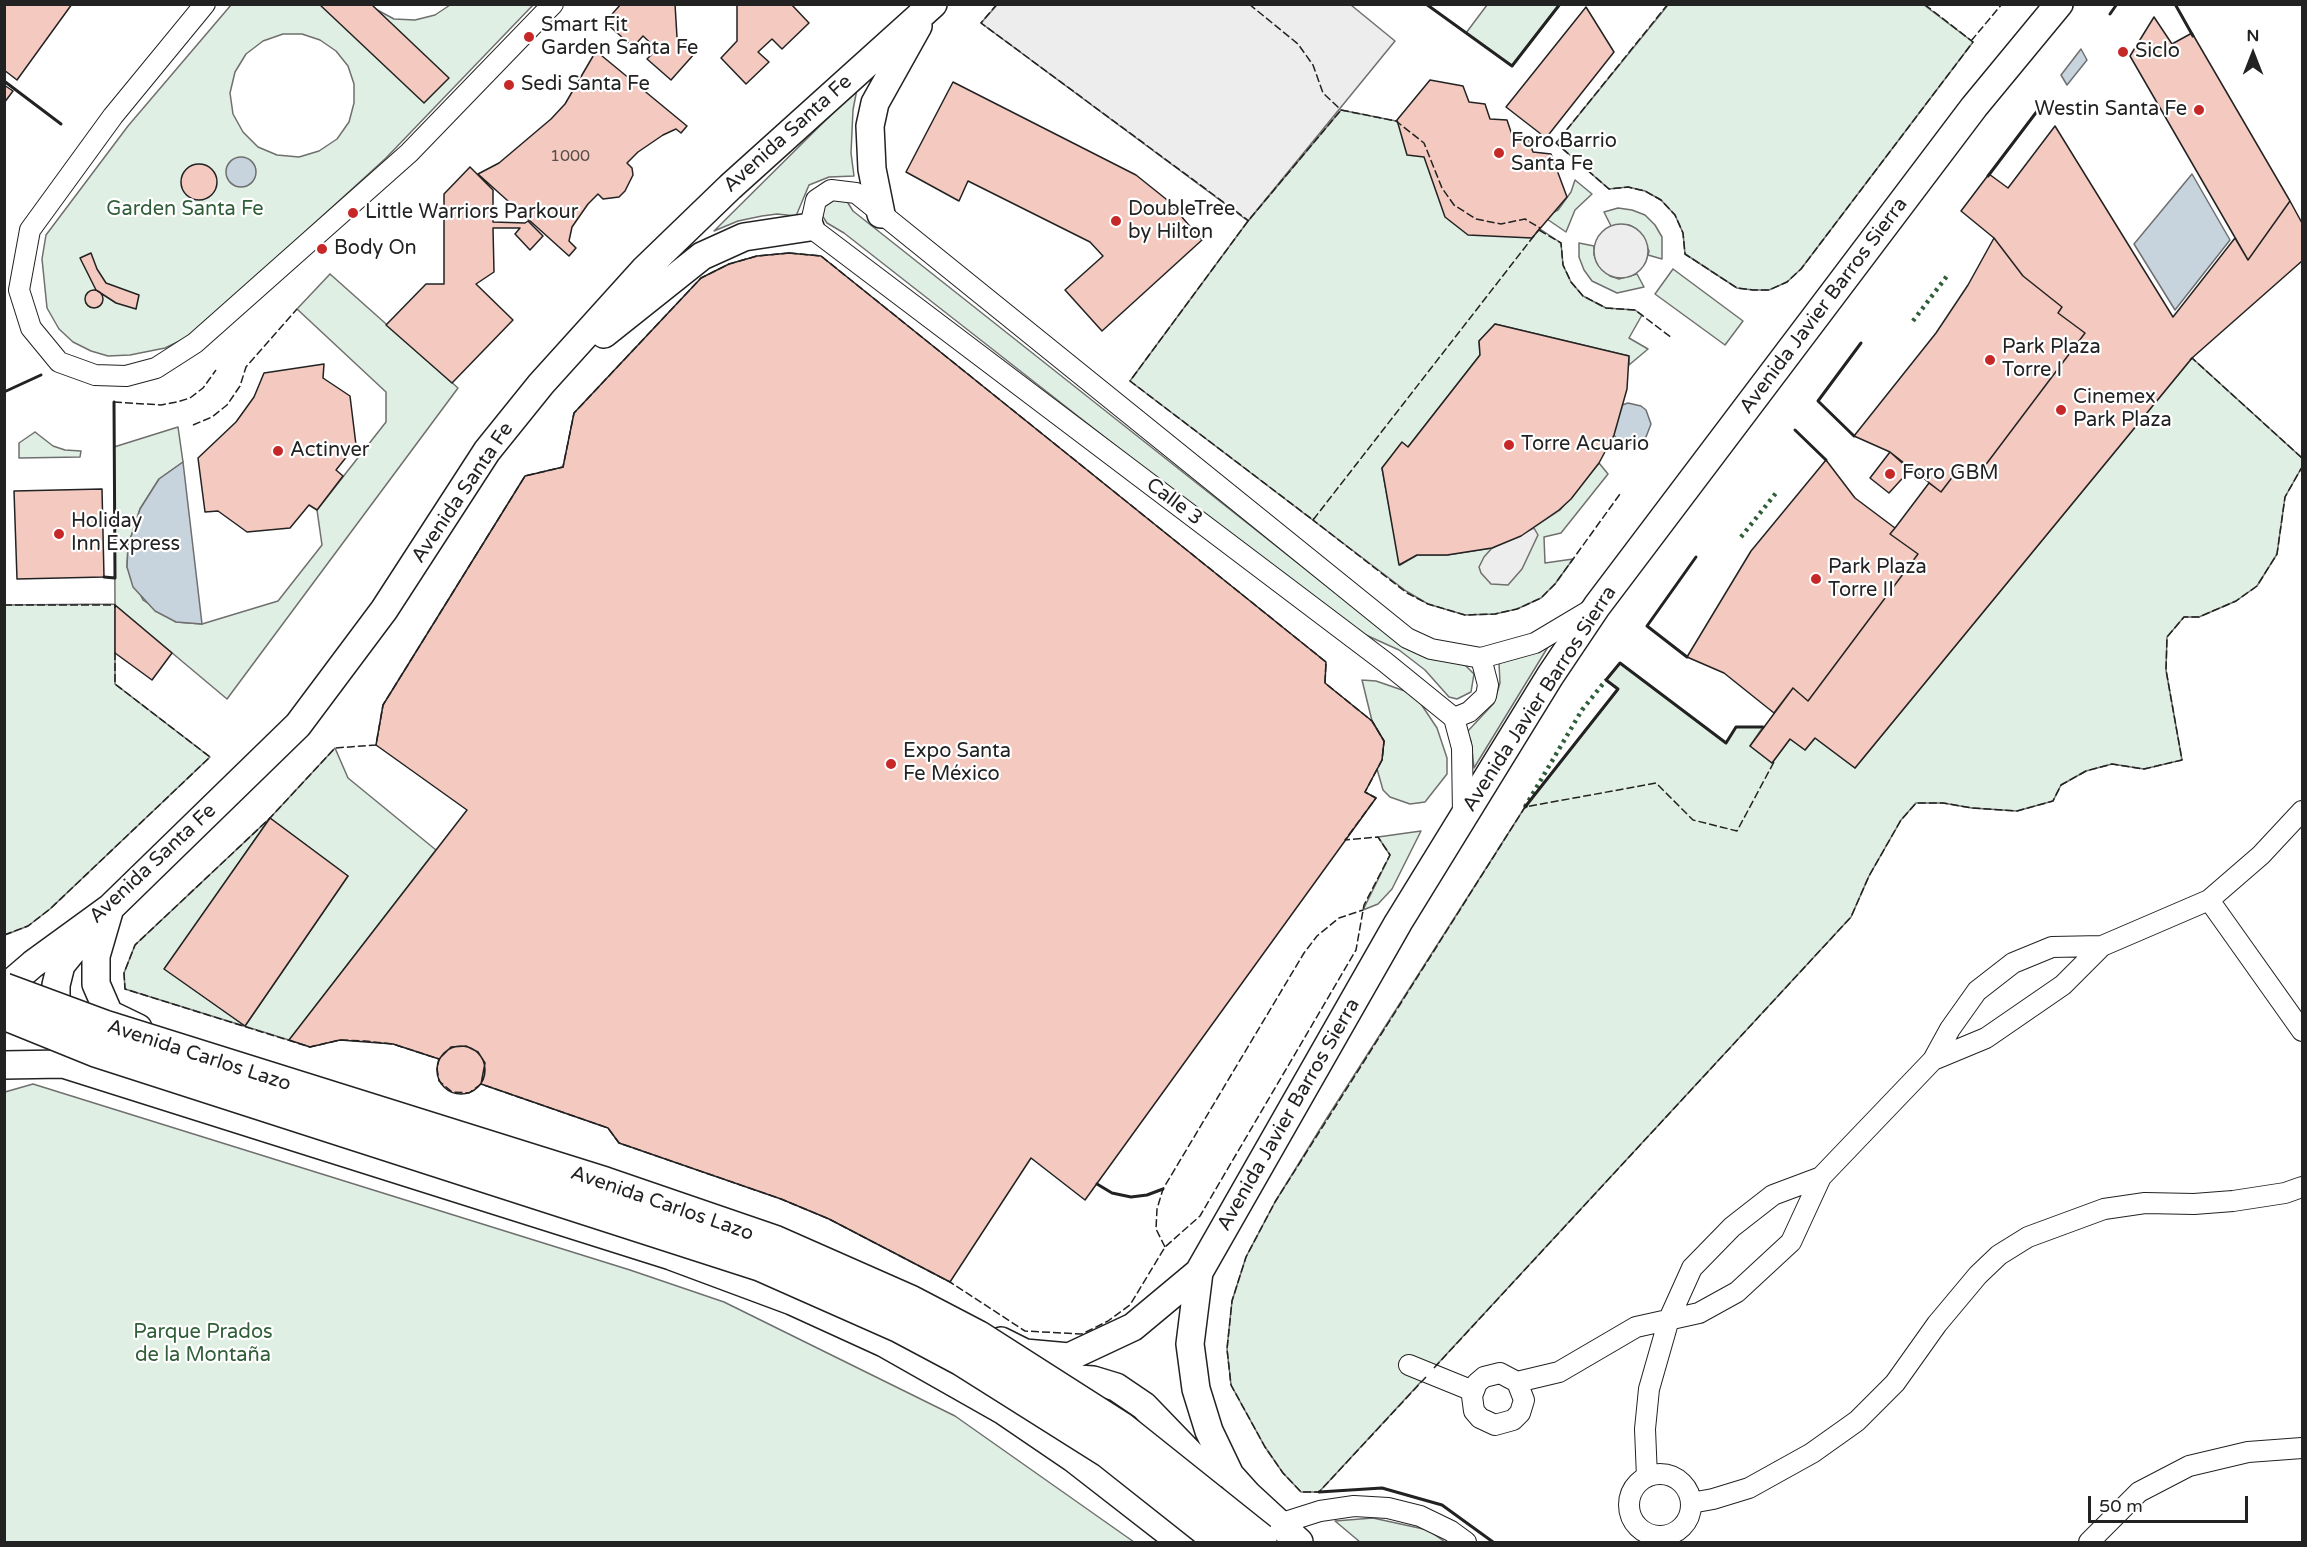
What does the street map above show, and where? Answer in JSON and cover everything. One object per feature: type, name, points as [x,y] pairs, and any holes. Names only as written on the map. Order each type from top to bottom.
[{"type":"highway","name":"Avenida Carlos Lazo","points":[[4,990],[104,1027],[605,1184],[795,1251],[910,1302],[977,1337],[1121,1429],[1269,1532]]},
{"type":"highway","name":"Avenida Carlos Lazo","points":[[4,1013],[96,1050],[760,1264],[900,1326],[962,1359],[1108,1452],[1223,1542]]},
{"type":"street","points":[[205,4],[113,116],[30,230],[19,290],[31,328],[59,362],[95,375],[126,376],[156,368],[195,343],[409,153],[553,4]]},
{"type":"street","name":"Avenida Javier Barros Sierra","points":[[1024,1353],[1069,1357],[1133,1327],[1199,1272],[1398,923],[1550,676],[1597,606],[1974,107],[2060,4]]},
{"type":"street","points":[[881,214],[872,169],[870,126],[875,103],[930,7]]},
{"type":"street","name":"Avenida Santa Fe","points":[[4,990],[33,964],[110,908],[298,725],[384,610],[486,451],[541,384],[653,262],[730,187],[930,7]]},
{"type":"street","name":"Calle 3","points":[[1454,718],[1385,662],[810,227],[816,200],[831,190],[856,193],[1407,638],[1431,649],[1481,658],[1536,643],[1597,606]]},
{"type":"street","points":[[541,384],[702,255],[744,237],[810,227]]},
{"type":"street","points":[[1462,819],[1464,787],[1462,748],[1454,718],[1469,712],[1486,696],[1488,685],[1481,658]]},
{"type":"street","points":[[1933,1060],[1986,1038],[2063,985],[2102,946],[2209,900],[2261,855],[2302,811]]},
{"type":"street","points":[[2209,900],[2302,1031]]},
{"type":"street","points":[[102,1076],[79,1059],[56,1002],[56,985],[61,965],[110,908]]},
{"type":"street","name":"Avenida Carlos Lazo","points":[[110,908],[96,956],[96,984],[109,1014],[128,1024],[611,1175],[778,1232],[861,1268],[1024,1353]]},
{"type":"street","points":[[1517,1382],[1559,1372],[1636,1327],[1699,1313],[1737,1292],[1791,1242],[1821,1177],[1933,1060],[1950,1029],[1977,991],[2013,963],[2052,947],[2102,946]]},
{"type":"street","points":[[4,970],[33,964]]},
{"type":"street","points":[[4,1065],[63,1064],[671,1256],[792,1301],[884,1343],[1004,1411],[1073,1458],[1181,1542]]},
{"type":"street","points":[[1647,1478],[1645,1430],[1649,1389],[1669,1319],[1692,1268],[1732,1227],[1773,1195],[1821,1177]]},
{"type":"street","points":[[1690,1503],[1749,1488],[1812,1453],[1857,1420],[1895,1383],[1937,1324],[1978,1275],[1998,1255],[2028,1237],[2104,1209],[2145,1203],[2194,1204],[2233,1201],[2285,1193],[2302,1187]]},
{"type":"street","points":[[671,1256],[778,1232]]},
{"type":"street","name":"Avenida Carlos Lazo","points":[[1199,1272],[1190,1344],[1196,1389],[1209,1431],[1230,1475],[1269,1532],[1299,1542]]},
{"type":"street","points":[[1409,1365],[1473,1391]]},
{"type":"street","points":[[1491,1374],[1509,1376],[1517,1382],[1522,1391],[1522,1409],[1513,1420],[1495,1425],[1480,1418],[1472,1404],[1473,1391],[1477,1383],[1491,1374]]},
{"type":"street","points":[[1004,1411],[1031,1390],[1051,1380],[1072,1378],[1105,1383],[1144,1406],[1200,1464],[1230,1475]]},
{"type":"street","points":[[2090,1542],[2139,1492],[2189,1466],[2248,1452],[2302,1448]]},
{"type":"street","points":[[1658,1475],[1670,1476],[1687,1491],[1690,1503],[1686,1521],[1675,1538],[1648,1534],[1638,1528],[1631,1517],[1628,1505],[1637,1484],[1658,1475]]},
{"type":"street","points":[[1269,1532],[1320,1510],[1354,1506],[1388,1508],[1420,1516],[1451,1531],[1466,1542]]},
{"type":"green space","name":"Garden Santa Fe","points":[[231,5],[368,5],[394,19],[415,20],[435,15],[450,5],[533,5],[386,158],[192,335],[165,348],[130,355],[108,356],[73,342],[59,329],[47,308],[42,259],[46,235],[128,126]],"holes":[[[283,34],[302,34],[320,40],[336,51],[348,66],[354,84],[354,103],[349,122],[337,139],[319,151],[299,157],[277,155],[258,147],[243,132],[233,114],[230,93],[235,72],[246,54],[263,41]]]},
{"type":"green space","points":[[1487,5],[1560,5],[1512,66],[1466,33]]},
{"type":"green space","points":[[1668,5],[1924,5],[1973,42],[1801,269],[1787,282],[1769,290],[1753,290],[1737,288],[1685,254],[1683,233],[1675,215],[1661,200],[1645,191],[1628,187],[1609,189],[1556,143]]},
{"type":"green space","points":[[857,89],[853,110],[851,153],[854,176],[829,177],[809,185],[796,216],[777,214],[762,216],[738,221],[714,231]]},
{"type":"green space","points":[[1341,110],[1396,121],[1525,219],[1561,243],[1563,265],[1571,282],[1583,296],[1606,308],[1635,310],[1642,315],[1629,338],[1648,349],[1629,365],[1629,356],[1495,324],[1479,341],[1480,355],[1408,447],[1402,443],[1382,468],[1400,565],[1417,555],[1447,555],[1492,548],[1521,536],[1560,510],[1599,463],[1608,474],[1561,533],[1544,537],[1545,563],[1573,559],[1555,584],[1541,598],[1517,609],[1495,614],[1465,615],[1428,604],[1406,591],[1130,381],[1248,221]]},
{"type":"green space","points":[[1575,180],[1592,194],[1575,210],[1566,232],[1544,217],[1558,210],[1571,192]]},
{"type":"green space","points":[[843,195],[853,211],[1381,629],[1423,654],[1465,665],[1474,674],[1471,692],[1457,699],[1449,697],[1425,670],[1399,650],[1346,626],[844,233],[827,223],[820,212],[820,205]]},
{"type":"green space","points":[[1618,208],[1645,215],[1655,225],[1662,237],[1662,259],[1648,255],[1649,251],[1636,229],[1629,225],[1611,226],[1604,212]]},
{"type":"green space","points":[[1579,243],[1594,246],[1594,255],[1610,276],[1619,279],[1637,274],[1644,287],[1617,293],[1592,281],[1579,257]]},
{"type":"green space","points":[[1673,269],[1743,321],[1725,345],[1655,294]]},
{"type":"green space","points":[[330,274],[458,388],[227,699],[115,605],[115,684],[210,757],[50,909],[28,926],[5,935],[5,605],[115,604],[114,447],[178,427],[183,462],[159,479],[140,509],[128,546],[127,567],[143,600],[176,622],[202,624],[278,601],[322,545],[317,510],[386,422],[386,392],[297,309]]},
{"type":"green space","points":[[2192,358],[2302,458],[2302,467],[2285,497],[2277,554],[2257,586],[2236,601],[2199,617],[2184,617],[2167,637],[2166,670],[2182,760],[2144,769],[2112,764],[2086,771],[2061,785],[2053,801],[2017,811],[1972,808],[1943,803],[1916,803],[1901,820],[1869,876],[1851,917],[1319,1492],[1301,1492],[1283,1473],[1265,1447],[1231,1385],[1227,1349],[1232,1301],[1246,1257],[1275,1202],[1325,1121],[1525,807],[1618,690],[1606,680],[1620,663],[1726,743],[1736,727],[1763,727],[1750,746],[1772,763],[1790,739],[1805,750],[1815,738],[1855,768]]},
{"type":"green space","points":[[35,432],[53,446],[65,450],[81,451],[80,457],[19,458],[19,443]]},
{"type":"green space","points":[[1551,642],[1474,768],[1471,741],[1467,732],[1494,703],[1500,683],[1499,663],[1528,655]]},
{"type":"green space","points":[[1362,680],[1376,681],[1405,691],[1419,701],[1437,728],[1447,758],[1447,774],[1425,802],[1410,804],[1390,797],[1383,790],[1377,769],[1382,760],[1384,741],[1372,721]]},
{"type":"green space","points":[[335,748],[348,778],[436,850],[289,1040],[125,989],[124,973],[135,945],[270,818]],"holes":[[[270,818],[348,876],[245,1026],[165,969]]]},
{"type":"green space","points":[[1421,831],[1392,889],[1378,904],[1363,910],[1390,855],[1378,837]]},
{"type":"green space","name":"Parque Prados de la Montaña","points":[[33,1084],[630,1270],[724,1302],[955,1416],[1134,1542],[5,1542],[5,1092]]},
{"type":"green space","points":[[1373,1518],[1428,1530],[1445,1542],[1360,1542],[1335,1521]]},
{"type":"shaded area","points":[[997,5],[1351,5],[1395,41],[1248,221],[981,23]]},
{"type":"shaded area","points":[[2081,49],[2087,60],[2067,85],[2061,75]]},
{"type":"shaded area","points":[[241,157],[252,161],[256,172],[252,183],[241,187],[230,183],[226,172],[230,161]]},
{"type":"shaded area","points":[[2192,174],[2230,240],[2175,310],[2134,244]]},
{"type":"shaded area","points":[[1616,224],[1626,224],[1636,228],[1644,236],[1648,251],[1644,266],[1636,274],[1626,278],[1616,278],[1606,274],[1598,266],[1594,256],[1594,246],[1598,236],[1606,228]]},
{"type":"shaded area","points":[[1628,403],[1641,406],[1646,410],[1651,424],[1646,437],[1634,444],[1620,442],[1611,432],[1622,405]]},
{"type":"shaded area","points":[[183,462],[202,624],[176,622],[155,611],[133,587],[127,567],[128,546],[140,509],[159,479]]},
{"type":"shaded area","points":[[1534,528],[1538,535],[1522,569],[1508,585],[1491,584],[1481,573],[1479,567],[1484,557],[1492,548]]},
{"type":"building","points":[[4,4],[72,4],[17,80],[4,70]]},
{"type":"building","points":[[319,4],[371,4],[449,78],[424,103]]},
{"type":"building","points":[[621,4],[675,4],[677,37],[695,53],[671,80],[647,59],[657,49],[643,36],[633,47],[605,22]]},
{"type":"building","points":[[737,4],[791,4],[809,23],[782,49],[772,39],[758,52],[769,62],[746,84],[721,58],[737,41]]},
{"type":"building","points":[[1586,7],[1614,52],[1546,138],[1506,107]]},
{"type":"building","name":"Westin Santa Fe","points":[[2154,17],[2172,44],[2192,33],[2290,201],[2248,260],[2130,56]]},
{"type":"building","points":[[596,51],[687,126],[681,133],[676,129],[663,135],[638,152],[627,163],[632,168],[633,175],[625,191],[619,197],[603,199],[598,194],[588,204],[572,227],[569,241],[576,248],[569,256],[478,174],[499,163],[551,119],[565,104]]},
{"type":"building","points":[[1430,80],[1463,86],[1469,102],[1485,104],[1490,119],[1507,120],[1512,135],[1528,137],[1533,152],[1551,154],[1567,197],[1532,238],[1468,235],[1445,217],[1424,157],[1407,155],[1397,120]]},
{"type":"building","name":"DoubleTree by Hilton","points":[[953,82],[1136,175],[1166,199],[1202,240],[1102,331],[1065,290],[1103,256],[1090,242],[968,181],[959,201],[906,172]]},
{"type":"building","points":[[4,85],[13,91],[4,103]]},
{"type":"building","points":[[2055,126],[2173,317],[2235,238],[2248,260],[2290,201],[2302,223],[2302,261],[2192,358],[1855,768],[1815,738],[1805,750],[1790,739],[1772,763],[1750,746],[1793,688],[1808,701],[1918,554],[1890,534],[1929,483],[1941,492],[1960,467],[1975,479],[2085,333],[2058,313],[2062,307],[2023,276],[1994,238],[1961,211],[1989,174],[2008,188]]},
{"type":"building","points":[[199,164],[212,169],[217,182],[212,195],[199,200],[186,195],[181,182],[186,169]]},
{"type":"building","points":[[470,167],[493,190],[493,222],[525,223],[528,221],[543,236],[530,250],[515,234],[520,228],[493,228],[494,272],[476,284],[513,320],[452,383],[386,325],[426,284],[444,284],[444,194]]},
{"type":"building","name":"Park Plaza Torre I","points":[[1994,238],[2023,276],[2062,307],[2058,313],[2085,333],[1975,479],[1960,467],[1941,492],[1890,452],[1854,436],[1936,333],[1968,285]]},
{"type":"building","points":[[91,253],[106,283],[139,295],[136,309],[116,303],[96,290],[80,258]]},
{"type":"building","name":"Expo Santa Fe México","points":[[789,253],[821,256],[1326,662],[1325,683],[1372,721],[1384,741],[1382,760],[1365,792],[1376,798],[1085,1200],[1031,1158],[950,1282],[829,1219],[781,1199],[619,1143],[608,1128],[481,1084],[485,1063],[478,1052],[466,1046],[451,1047],[439,1059],[393,1044],[340,1040],[310,1047],[289,1040],[467,810],[376,745],[383,705],[525,476],[563,467],[574,413],[701,278],[729,264],[757,256]]},
{"type":"building","points":[[94,290],[100,293],[103,299],[100,305],[94,308],[88,305],[85,299],[88,293]]},
{"type":"building","name":"Torre Acuario","points":[[1495,324],[1629,356],[1627,389],[1614,435],[1599,463],[1571,499],[1521,536],[1492,548],[1447,555],[1417,555],[1399,565],[1382,468],[1402,442],[1408,447],[1480,355],[1479,341]]},
{"type":"building","name":"Actinver","points":[[324,364],[323,378],[350,396],[356,445],[336,470],[343,476],[317,510],[309,505],[290,528],[247,532],[218,511],[205,512],[198,458],[236,422],[254,397],[264,373]]},
{"type":"building","name":"Foro GBM","points":[[1890,452],[1910,470],[1889,493],[1870,478]]},
{"type":"building","name":"Park Plaza Torre II","points":[[1826,460],[1855,498],[1895,528],[1890,534],[1918,554],[1808,701],[1793,688],[1774,713],[1724,673],[1687,657],[1751,551]]},
{"type":"building","name":"Holiday Inn Express","points":[[102,489],[104,577],[17,579],[14,491]]},
{"type":"building","points":[[115,605],[172,653],[152,680],[115,653]]},
{"type":"building","points":[[270,818],[348,876],[245,1026],[164,969]]},
{"type":"building","points":[[456,1046],[466,1046],[478,1053],[485,1065],[485,1075],[478,1087],[466,1094],[456,1094],[441,1083],[437,1075],[437,1065],[448,1050]]},
{"type":"hedge","points":[[1913,321],[1947,276]]},
{"type":"hedge","points":[[1741,537],[1776,493]]},
{"type":"hedge","points":[[1525,807],[1582,710],[1606,680]]},
{"type":"fence","points":[[997,4],[981,23],[1249,221]]},
{"type":"fence","points":[[1249,4],[1298,44],[1313,65],[1323,93],[1341,110]]},
{"type":"fence","points":[[1668,4],[1556,143],[1609,189],[1628,187],[1645,191],[1661,200],[1675,215],[1683,233],[1685,254],[1737,288],[1753,290],[1769,290],[1787,282],[1801,269],[1973,42],[1924,4]]},
{"type":"fence","points":[[1971,41],[2002,4]]},
{"type":"fence","points":[[1341,110],[1396,121],[1424,143],[1442,188],[1454,205],[1476,219],[1501,224],[1525,219],[1540,228],[1313,520],[1130,381],[1248,221],[1341,110]]},
{"type":"fence","points":[[1539,230],[1561,243],[1563,265],[1571,282],[1583,296],[1606,308],[1635,310],[1672,338]]},
{"type":"fence","points":[[789,253],[821,256],[1326,662],[1325,683],[1372,721],[1384,741],[1382,760],[1365,792],[1376,798],[1345,840],[1378,837],[1390,855],[1364,905],[1356,950],[1200,1216],[1165,1247],[1130,1305],[1108,1321],[1082,1334],[1025,1331],[950,1282],[829,1219],[781,1199],[619,1143],[608,1128],[481,1084],[469,1093],[452,1092],[439,1081],[437,1068],[439,1059],[393,1044],[365,1041],[340,1040],[310,1047],[125,989],[124,973],[135,945],[270,818],[335,748],[376,745],[383,705],[525,476],[563,467],[574,413],[701,278],[729,264],[757,256],[789,253]]},
{"type":"fence","points":[[193,425],[212,417],[227,405],[240,386],[246,367],[297,309]]},
{"type":"fence","points":[[2190,360],[2192,358],[2302,458]]},
{"type":"fence","points":[[114,402],[161,405],[190,398],[203,388],[216,370]]},
{"type":"fence","points":[[1434,1368],[1851,917],[1869,876],[1901,820],[1916,803],[1943,803],[1972,808],[2017,811],[2053,801],[2061,785],[2086,771],[2112,764],[2144,769],[2182,760],[2166,670],[2167,637],[2184,617],[2199,617],[2236,601],[2257,586],[2277,554],[2285,497],[2302,467]]},
{"type":"fence","points":[[1314,518],[1313,520],[1407,593],[1428,604],[1465,615],[1495,614],[1517,609],[1541,598],[1555,584],[1620,494]]},
{"type":"fence","points":[[4,605],[115,605],[115,608]]},
{"type":"fence","points":[[4,935],[28,926],[50,909],[210,757],[115,684],[115,650]]},
{"type":"fence","points":[[1426,1377],[1319,1492],[1301,1492],[1283,1473],[1265,1447],[1231,1385],[1227,1349],[1232,1301],[1246,1257],[1275,1202],[1525,807],[1656,783],[1693,820],[1737,831],[1775,760]]},
{"type":"fence","points":[[1165,1247],[1156,1229],[1157,1209],[1163,1189],[1304,953],[1317,936],[1339,918],[1363,910]]},
{"type":"wall","points":[[1426,4],[1512,66],[1560,4]]},
{"type":"wall","points":[[2110,14],[2117,4]]},
{"type":"wall","points":[[2175,4],[2193,36]]},
{"type":"wall","points":[[4,81],[61,124]]},
{"type":"wall","points":[[1988,176],[2041,106]]},
{"type":"wall","points":[[1854,436],[1818,401],[1861,343]]},
{"type":"wall","points":[[4,392],[41,375]]},
{"type":"wall","points":[[104,577],[115,578],[114,402]]},
{"type":"wall","points":[[1795,430],[1826,460]]},
{"type":"wall","points":[[1687,657],[1647,626],[1696,557]]},
{"type":"wall","points":[[1525,807],[1618,689],[1606,680],[1620,663],[1726,743],[1736,727],[1763,727]]},
{"type":"wall","points":[[1097,1184],[1112,1193],[1131,1197],[1147,1195],[1163,1189]]},
{"type":"wall","points":[[1319,1492],[1382,1488],[1442,1505],[1493,1542]]},
{"type":"place","name":"Smart Fit Garden Santa Fe","points":[[529,37]]},
{"type":"place","name":"Siclo","points":[[2123,52]]},
{"type":"place","name":"Sedi Santa Fe","points":[[509,85]]},
{"type":"place","name":"Westin Santa Fe","points":[[2199,110]]},
{"type":"place","name":"Foro Barrio Santa Fe","points":[[1499,153]]},
{"type":"place","name":"Little Warriors Parkour","points":[[353,213]]},
{"type":"place","name":"DoubleTree by Hilton","points":[[1116,221]]},
{"type":"place","name":"Body On","points":[[322,249]]},
{"type":"place","name":"Park Plaza Torre I","points":[[1990,360]]},
{"type":"place","name":"Cinemex Park Plaza","points":[[2061,410]]},
{"type":"place","name":"Torre Acuario","points":[[1509,445]]},
{"type":"place","name":"Actinver","points":[[278,451]]},
{"type":"place","name":"Foro GBM","points":[[1890,474]]},
{"type":"place","name":"Holiday Inn Express","points":[[59,534]]},
{"type":"place","name":"Park Plaza Torre II","points":[[1816,579]]},
{"type":"place","name":"Expo Santa Fe México","points":[[891,764]]}]
